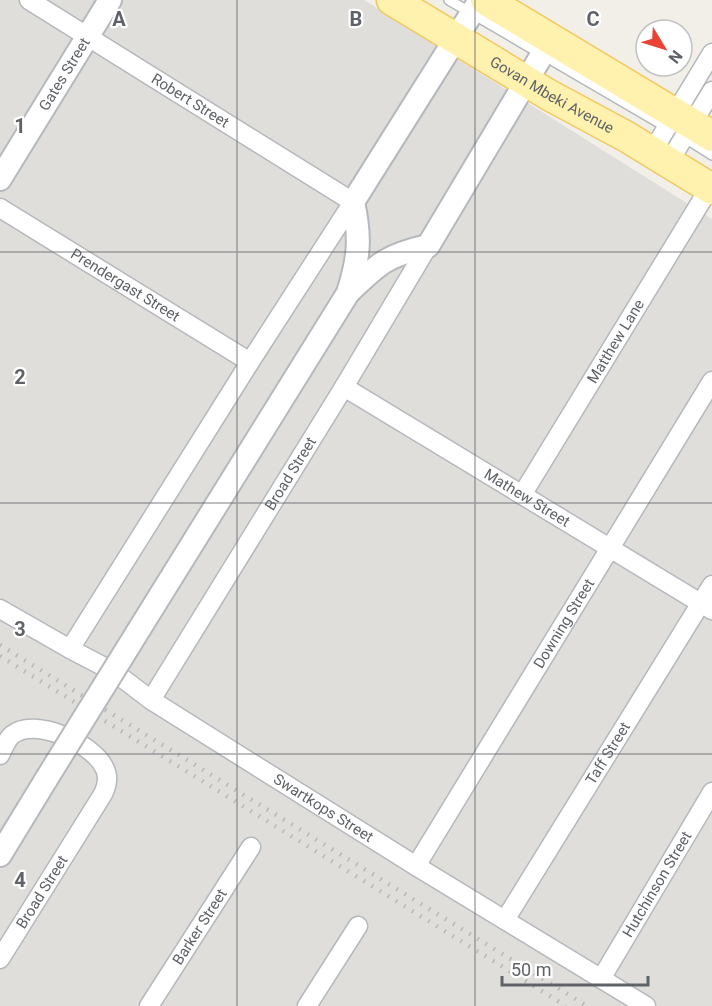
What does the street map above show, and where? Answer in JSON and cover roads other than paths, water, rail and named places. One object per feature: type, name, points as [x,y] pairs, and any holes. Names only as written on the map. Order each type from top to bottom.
[{"type":"main road","name":"Govan Mbeki Avenue","points":[[392,0],[470,19],[536,64],[674,140],[711,188]]},
{"type":"main road","name":"Govan Mbeki Avenue","points":[[470,19],[536,64],[674,140]]},
{"type":"street","name":"Robert Street","points":[[30,0],[353,202]]},
{"type":"street","name":"Gates Street","points":[[0,179],[110,0]]},
{"type":"street","points":[[70,650],[250,362],[470,19]]},
{"type":"street","points":[[674,140],[712,53]]},
{"type":"street","name":"Broad Street","points":[[151,700],[344,387],[536,64]]},
{"type":"street","points":[[674,140],[712,91]]},
{"type":"street","name":"Matthew Lane","points":[[522,495],[711,188]]},
{"type":"street","points":[[348,293],[359,253],[358,225],[353,202]]},
{"type":"street","name":"Prendergast Street","points":[[0,208],[250,362]]},
{"type":"street","points":[[0,855],[348,293],[392,256],[428,246]]},
{"type":"street","name":"Downing Street","points":[[416,866],[712,381]]},
{"type":"street","name":"Mathew Street","points":[[344,387],[707,606]]},
{"type":"street","name":"Taff Street","points":[[505,920],[707,606],[712,585]]},
{"type":"street","name":"Swartkops Street","points":[[0,609],[70,650],[114,672],[151,700],[416,866],[646,1006]]},
{"type":"street","name":"Broad Street","points":[[0,755],[11,735],[31,728],[46,729],[60,734],[90,752],[105,769],[107,778],[104,794],[0,958]]},
{"type":"street","name":"Hutchinson Street","points":[[601,979],[712,792]]},
{"type":"street","name":"Barker Street","points":[[149,1006],[251,847]]},
{"type":"street","points":[[307,1006],[358,926]]},
{"type":"lane","points":[[449,0],[470,19]]},
{"type":"lane","points":[[674,140],[712,155]]},
{"type":"railway","points":[[0,645],[587,1006]]},
{"type":"railway","points":[[0,656],[566,1006]]}]
